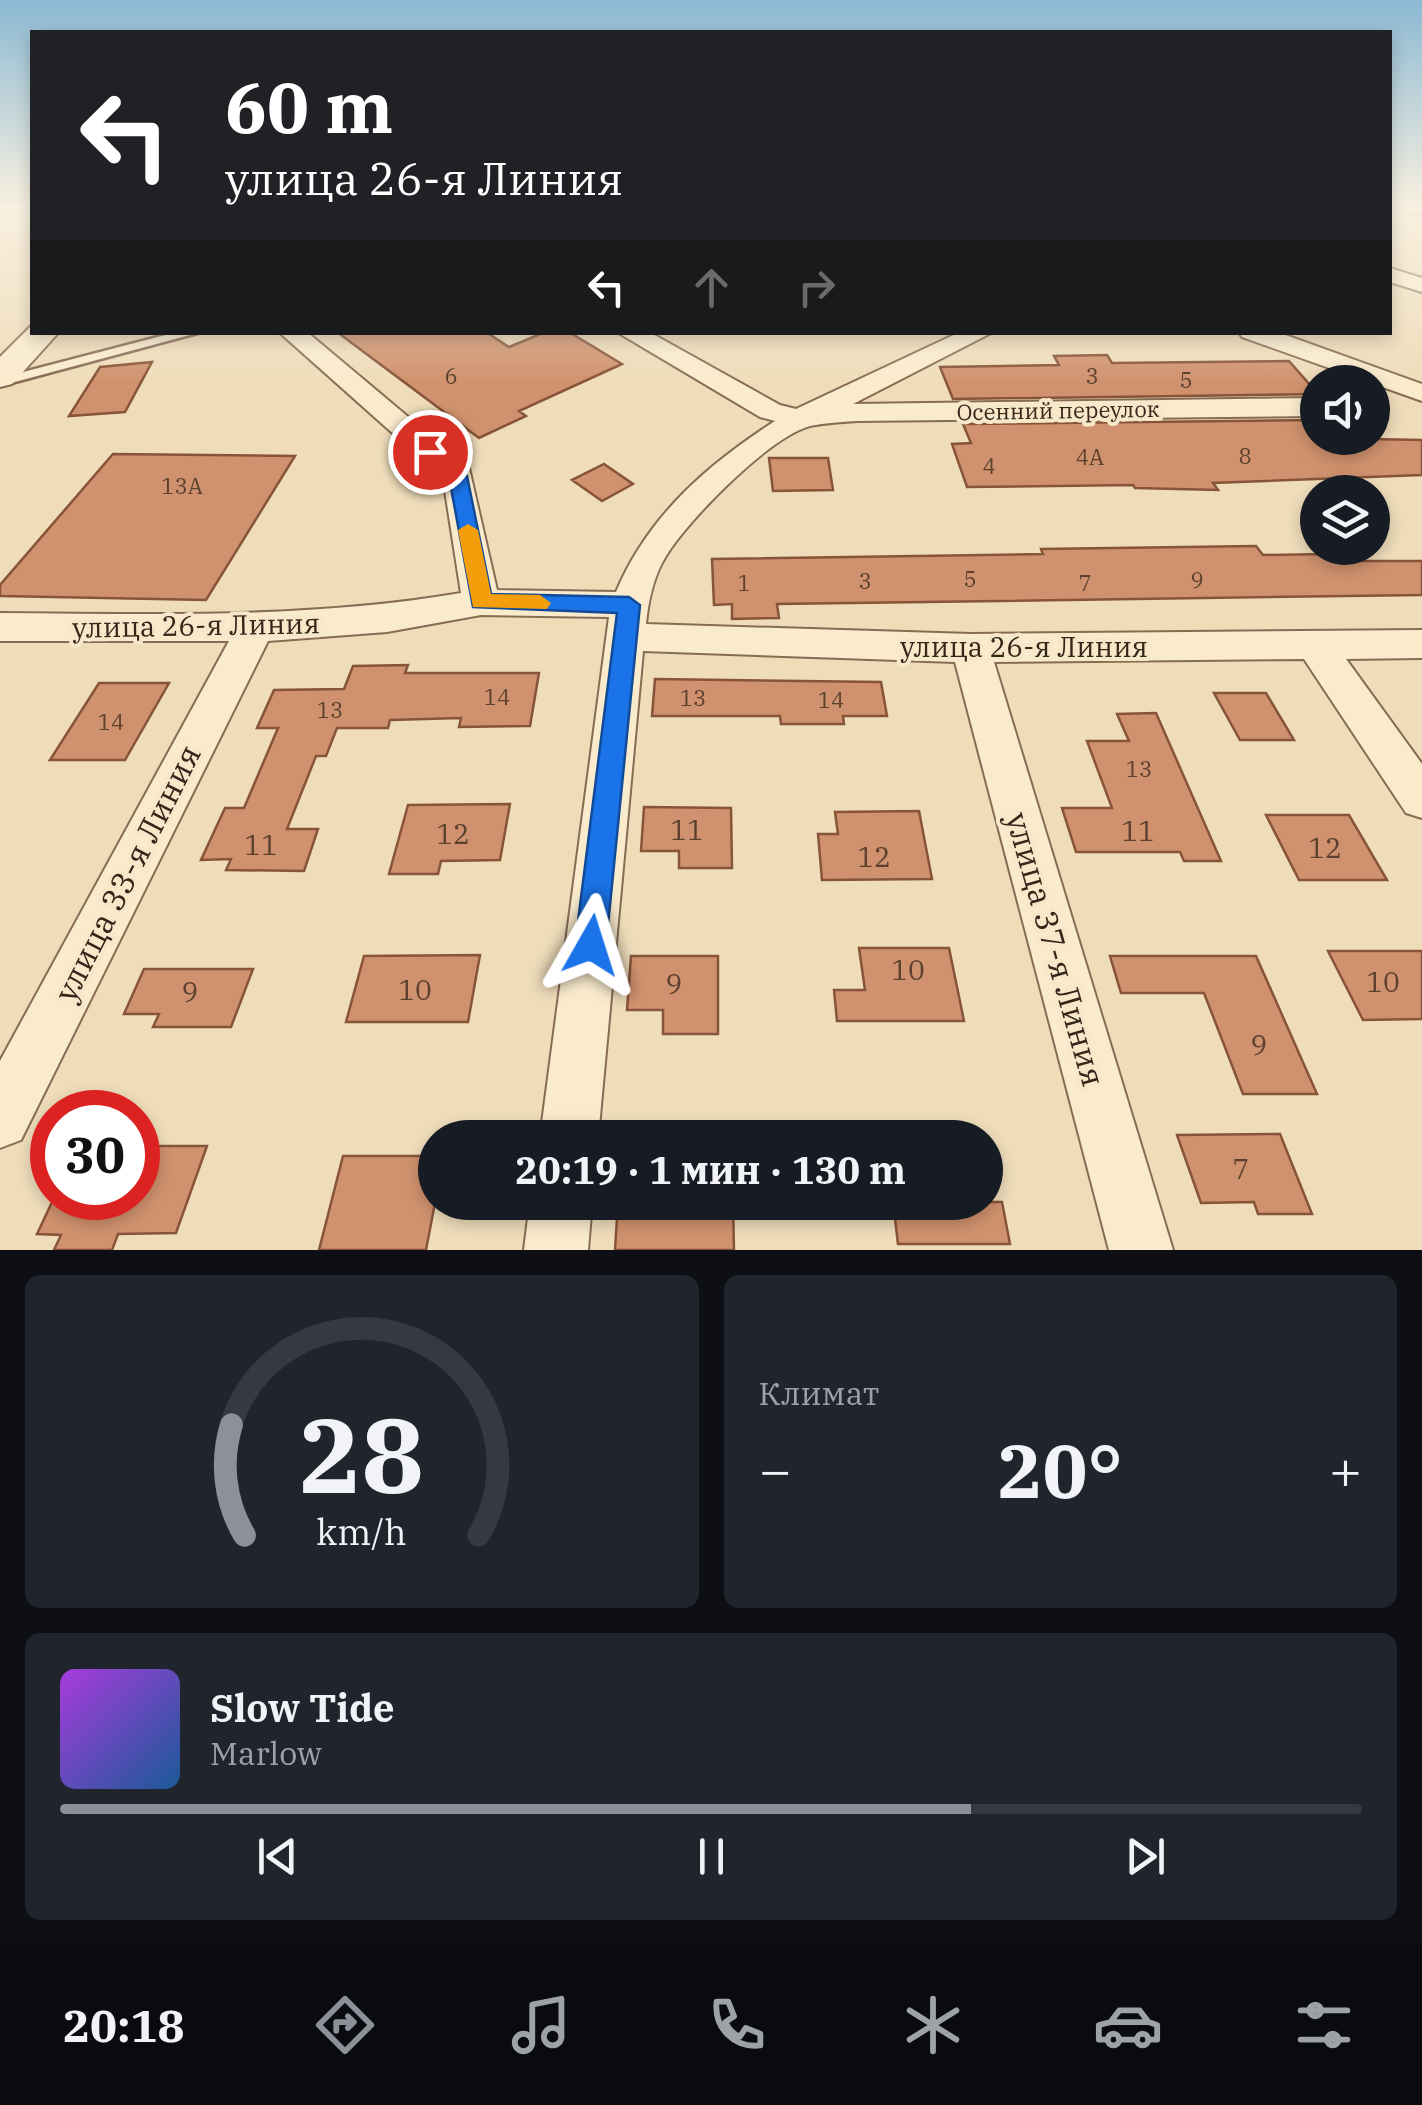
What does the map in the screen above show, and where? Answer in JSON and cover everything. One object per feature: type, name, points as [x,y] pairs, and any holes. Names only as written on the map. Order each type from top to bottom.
[{"type":"street","points":[[1392,276],[1422,285]]},
{"type":"street","points":[[0,380],[40,335]]},
{"type":"street","points":[[294,335],[458,476],[481,602]]},
{"type":"street","points":[[634,335],[770,411],[799,418]]},
{"type":"street","points":[[571,1120],[628,621],[649,554],[690,505],[737,459],[799,418],[966,335]]},
{"type":"street","points":[[1259,335],[1422,394]]},
{"type":"street","points":[[1390,406],[1422,406]]},
{"type":"street","name":"Осенний переулок","points":[[799,418],[857,412],[1300,407]]},
{"type":"street","name":"улица 26-я Линия","points":[[0,627],[255,628],[387,619],[481,602],[628,621],[971,648],[1422,644]]},
{"type":"street","name":"улица 33-я Линия","points":[[0,1119],[255,628]]},
{"type":"street","points":[[1315,645],[1422,798]]},
{"type":"street","name":"улица 37-я Линия","points":[[971,648],[1141,1250]]},
{"type":"street","points":[[556,1250],[559,1220]]},
{"type":"lane","points":[[0,380],[182,335]]},
{"type":"building","points":[[341,335],[491,335],[509,347],[538,335],[574,335],[622,364],[519,411],[526,416],[479,438]]},
{"type":"building","points":[[1107,355],[1112,363],[1289,361],[1300,374],[1300,394],[953,399],[940,367],[1059,365],[1054,356]]},
{"type":"building","points":[[152,362],[125,412],[69,416],[100,367]]},
{"type":"building","points":[[1300,420],[1300,455],[1390,455],[1390,439],[1422,440],[1422,475],[1300,475],[1300,480],[1213,483],[1218,490],[1133,485],[967,487],[952,444],[971,443],[963,424]]},
{"type":"building","points":[[113,454],[295,456],[206,600],[0,596],[0,585]]},
{"type":"building","points":[[769,458],[828,458],[833,490],[773,491]]},
{"type":"building","points":[[604,464],[633,484],[602,501],[572,480]]},
{"type":"building","points":[[1256,546],[1263,555],[1300,554],[1300,565],[1422,561],[1422,595],[777,604],[779,618],[732,619],[732,604],[714,605],[712,559],[1043,554],[1041,549]]},
{"type":"building","points":[[408,665],[405,673],[539,673],[530,726],[459,727],[461,718],[390,720],[388,728],[337,728],[326,756],[316,756],[287,829],[318,829],[304,871],[226,870],[231,859],[201,860],[225,808],[244,808],[278,728],[257,728],[274,690],[344,689],[353,666]]},
{"type":"building","points":[[655,679],[881,682],[887,716],[843,716],[844,724],[781,724],[780,716],[652,716]]},
{"type":"building","points":[[99,683],[169,683],[125,760],[50,760]]},
{"type":"building","points":[[1214,693],[1266,693],[1294,740],[1240,740]]},
{"type":"building","points":[[1156,713],[1221,861],[1184,861],[1180,852],[1076,852],[1062,808],[1112,808],[1087,741],[1129,741],[1117,714]]},
{"type":"building","points":[[510,804],[500,860],[441,861],[438,874],[389,874],[408,805]]},
{"type":"building","points":[[644,807],[731,808],[732,868],[679,868],[679,851],[641,851]]},
{"type":"building","points":[[919,811],[932,879],[822,880],[818,834],[838,834],[835,812]]},
{"type":"building","points":[[1266,815],[1349,815],[1387,880],[1299,880]]},
{"type":"building","points":[[859,948],[949,948],[964,1021],[837,1021],[834,990],[865,990]]},
{"type":"building","points":[[1328,951],[1422,951],[1422,1019],[1363,1020]]},
{"type":"building","points":[[480,955],[468,1022],[346,1022],[364,956]]},
{"type":"building","points":[[631,956],[718,956],[718,1034],[663,1034],[663,1010],[627,1010]]},
{"type":"building","points":[[1110,956],[1256,956],[1317,1094],[1243,1094],[1204,993],[1121,993]]},
{"type":"building","points":[[144,969],[253,969],[231,1027],[153,1027],[159,1014],[124,1014]]},
{"type":"building","points":[[1280,1134],[1312,1214],[1258,1214],[1254,1202],[1201,1203],[1177,1135]]},
{"type":"building","points":[[160,1146],[207,1146],[176,1233],[118,1234],[112,1250],[54,1250],[61,1235],[37,1234],[44,1220],[160,1220]]},
{"type":"building","points":[[343,1156],[418,1156],[418,1220],[432,1220],[426,1250],[319,1250]]},
{"type":"building","points":[[1003,1207],[1010,1244],[898,1244],[895,1220],[1003,1220]]},
{"type":"building","points":[[617,1220],[733,1220],[734,1250],[615,1250]]},
{"type":"slow traffic","points":[[468,530],[481,602],[540,603]]},
{"type":"route","points":[[430,452],[458,476],[481,602],[629,605],[591,945]]}]
